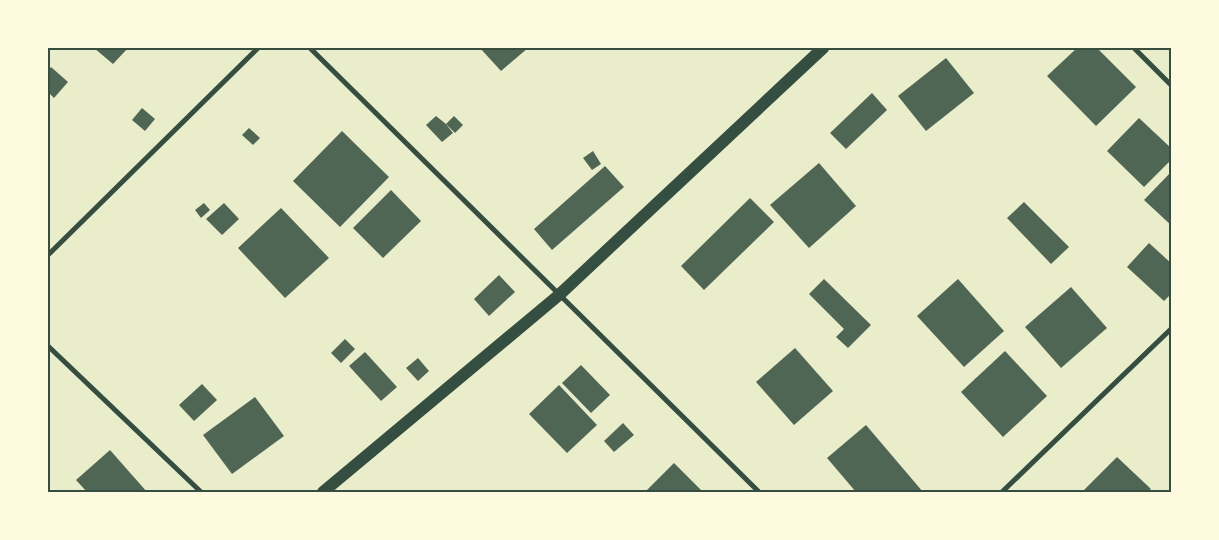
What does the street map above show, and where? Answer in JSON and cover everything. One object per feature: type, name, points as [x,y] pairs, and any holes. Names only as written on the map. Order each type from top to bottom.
[{"type":"main road","points":[[323,492],[559,295],[824,48]]},
{"type":"street","points":[[48,256],[258,48]]},
{"type":"street","points":[[310,48],[759,492]]},
{"type":"street","points":[[1134,48],[1172,86]]},
{"type":"street","points":[[1002,492],[1172,328]]},
{"type":"street","points":[[48,346],[201,492]]},
{"type":"building","points":[[94,48],[128,48],[113,64]]},
{"type":"building","points":[[480,48],[528,48],[501,71]]},
{"type":"building","points":[[1077,48],[1097,48],[1136,87],[1096,126],[1047,76]]},
{"type":"building","points":[[946,58],[974,93],[926,131],[898,96]]},
{"type":"building","points":[[51,67],[68,82],[54,98],[48,92],[48,71]]},
{"type":"building","points":[[872,93],[887,110],[846,149],[830,133]]},
{"type":"building","points":[[142,108],[155,119],[145,131],[132,120]]},
{"type":"building","points":[[436,116],[453,133],[442,142],[426,125]]},
{"type":"building","points":[[454,116],[463,125],[455,133],[446,124]]},
{"type":"building","points":[[1139,118],[1172,149],[1172,159],[1144,187],[1107,151]]},
{"type":"building","points":[[249,128],[260,138],[253,145],[242,135]]},
{"type":"building","points":[[342,131],[389,177],[340,227],[293,181]]},
{"type":"building","points":[[593,151],[601,164],[592,170],[583,158]]},
{"type":"building","points":[[819,163],[856,206],[809,248],[770,205]]},
{"type":"building","points":[[605,166],[624,187],[552,250],[534,229]]},
{"type":"building","points":[[1172,171],[1172,226],[1144,200]]},
{"type":"building","points":[[391,190],[421,221],[383,258],[353,228]]},
{"type":"building","points":[[750,198],[774,222],[704,290],[681,266]]},
{"type":"building","points":[[1024,202],[1069,247],[1051,264],[1007,218]]},
{"type":"building","points":[[204,203],[210,210],[201,218],[195,210]]},
{"type":"building","points":[[224,203],[239,219],[222,235],[206,219]]},
{"type":"building","points":[[281,208],[329,258],[285,298],[238,248]]},
{"type":"building","points":[[1149,243],[1172,264],[1172,293],[1164,301],[1127,267]]},
{"type":"building","points":[[499,275],[515,292],[489,316],[474,299]]},
{"type":"building","points":[[824,279],[871,325],[848,348],[836,337],[844,329],[809,294]]},
{"type":"building","points":[[958,279],[1004,331],[964,367],[917,316]]},
{"type":"building","points":[[1071,287],[1107,328],[1061,368],[1025,327]]},
{"type":"building","points":[[345,339],[355,349],[341,363],[331,353]]},
{"type":"building","points":[[795,348],[833,391],[794,425],[756,382]]},
{"type":"building","points":[[1005,351],[1047,396],[1003,437],[961,392]]},
{"type":"building","points":[[365,352],[397,387],[381,401],[349,366]]},
{"type":"building","points":[[418,358],[429,371],[418,381],[406,368]]},
{"type":"building","points":[[581,365],[610,395],[591,413],[562,383]]},
{"type":"building","points":[[202,384],[217,400],[194,421],[179,405]]},
{"type":"building","points":[[559,385],[597,425],[567,453],[529,414]]},
{"type":"building","points":[[255,397],[284,436],[232,474],[203,435]]},
{"type":"building","points":[[623,423],[634,435],[614,452],[604,441]]},
{"type":"building","points":[[866,425],[923,492],[856,492],[827,458]]},
{"type":"building","points":[[110,450],[147,492],[87,492],[76,480]]},
{"type":"building","points":[[1117,457],[1151,489],[1147,492],[1082,492]]},
{"type":"building","points":[[674,463],[703,492],[645,492]]}]
